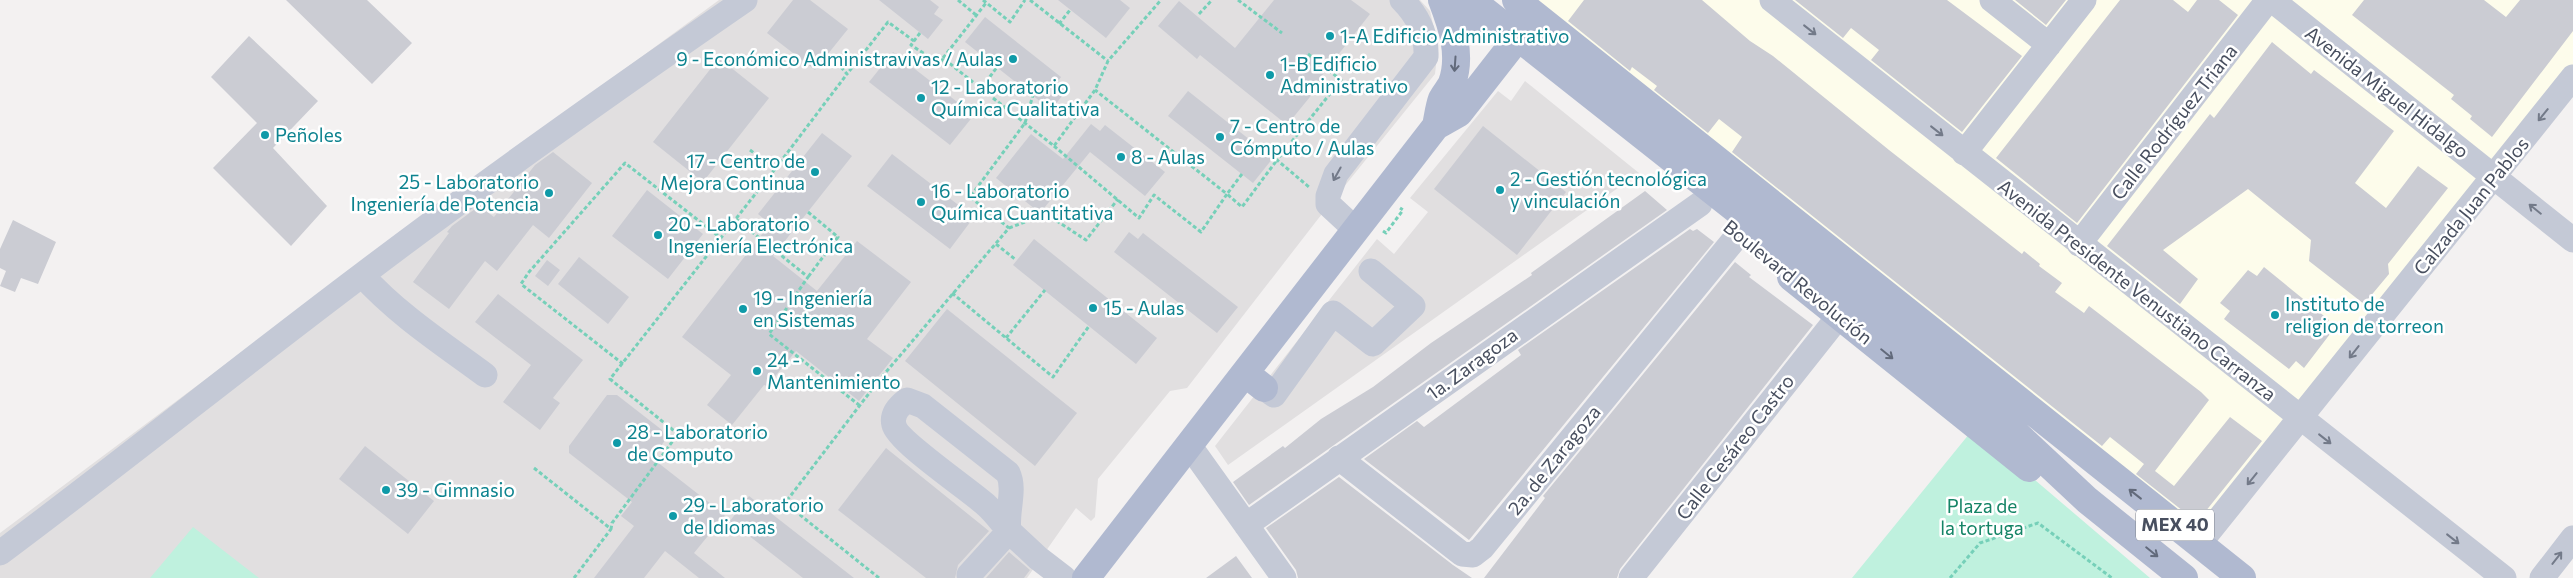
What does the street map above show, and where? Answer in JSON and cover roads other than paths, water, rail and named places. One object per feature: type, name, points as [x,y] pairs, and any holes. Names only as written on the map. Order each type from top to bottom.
[{"type":"main road","name":"Boulevard Revolución","points":[[1443,0],[2042,478],[2086,500]]},
{"type":"main road","points":[[1436,126],[1442,99],[1452,83],[1455,70],[1456,48],[1452,27],[1443,0]]},
{"type":"main road","name":"Boulevard Revolución","points":[[1471,0],[1999,409],[2109,473]]},
{"type":"main road","name":"Boulevard Revolución","points":[[1491,0],[1999,409],[2086,500],[2184,578]]},
{"type":"main road","points":[[1086,578],[1189,445],[1255,380],[1356,230],[1436,126],[1459,113],[1508,50],[1532,5]]},
{"type":"main road","name":"MEX 40","points":[[1532,5],[1656,112],[2242,578]]},
{"type":"main road","points":[[1628,147],[1632,129],[1637,121],[1650,111],[1656,112]]},
{"type":"street","points":[[0,553],[362,275],[588,109],[745,0]]},
{"type":"street","points":[[1356,230],[1328,204],[1328,196],[1336,174],[1426,57],[1427,41],[1418,21],[1402,0]]},
{"type":"street","name":"Avenida Presidente Venustiano Carranza","points":[[1772,0],[2300,420],[2504,578]]},
{"type":"street","points":[[1992,0],[2049,45]]},
{"type":"street","points":[[1964,153],[2084,0]]},
{"type":"street","name":"Avenida Miguel Hidalgo","points":[[2270,0],[2573,240]]},
{"type":"street","name":"Calle Rodríguez Triana","points":[[2079,244],[2270,0]]},
{"type":"street","name":"Calzada Juan Pablos","points":[[2199,544],[2573,77]]},
{"type":"street","name":"1a. Zaragoza","points":[[1246,525],[1700,204]]},
{"type":"street","name":"2a. de Zaragoza","points":[[1340,458],[1462,554],[1472,555],[1482,548],[1738,235]]},
{"type":"street","points":[[1255,380],[1274,395],[1333,313],[1373,344],[1413,306],[1371,270]]},
{"type":"street","points":[[362,275],[376,291],[409,318],[485,375]]},
{"type":"street","name":"Calle Cesáreo Castro","points":[[1632,578],[1839,316]]},
{"type":"street","points":[[1009,531],[1007,518],[1011,480],[1008,473],[923,406],[907,400],[898,408],[893,418],[894,428],[914,447],[987,505],[1009,531],[1038,558],[1064,578]]},
{"type":"street","points":[[1189,445],[1284,578]]},
{"type":"street","points":[[969,575],[1009,531]]},
{"type":"street","points":[[2542,578],[2573,538]]},
{"type":"place","name":"1-A Edificio Administrativo","points":[[1330,36]]},
{"type":"place","name":"9 - Económico Administravivas / Aulas","points":[[1013,59]]},
{"type":"place","name":"1-B Edificio Administrativo","points":[[1270,75]]},
{"type":"place","name":"12 - Laboratorio Química Cualitativa","points":[[921,98]]},
{"type":"place","name":"Peñoles","points":[[265,135]]},
{"type":"place","name":"7 - Centro de Cómputo / Aulas","points":[[1220,137]]},
{"type":"place","name":"8 - Aulas","points":[[1121,157]]},
{"type":"place","name":"17 - Centro de Mejora Continua","points":[[815,172]]},
{"type":"place","name":"2 - Gestión tecnológica y vinculación","points":[[1500,190]]},
{"type":"place","name":"25 - Laboratorio Ingeniería de Potencia","points":[[549,193]]},
{"type":"place","name":"16 - Laboratorio Química Cuantitativa","points":[[921,202]]},
{"type":"place","name":"20 - Laboratorio Ingeniería Electrónica","points":[[658,235]]},
{"type":"place","name":"15 - Aulas","points":[[1093,308]]},
{"type":"place","name":"19 - Ingeniería en Sistemas","points":[[743,309]]},
{"type":"place","name":"Instituto de religion de torreon","points":[[2275,315]]},
{"type":"place","name":"24 - Mantenimiento","points":[[757,371]]},
{"type":"place","name":"28 - Laboratorio de Computo","points":[[617,443]]},
{"type":"place","name":"39 - Gimnasio","points":[[386,490]]},
{"type":"place","name":"29 - Laboratorio de Idiomas","points":[[673,516]]},
{"type":"park label","name":"Plaza de la tortuga","points":[[1982,517]]}]
